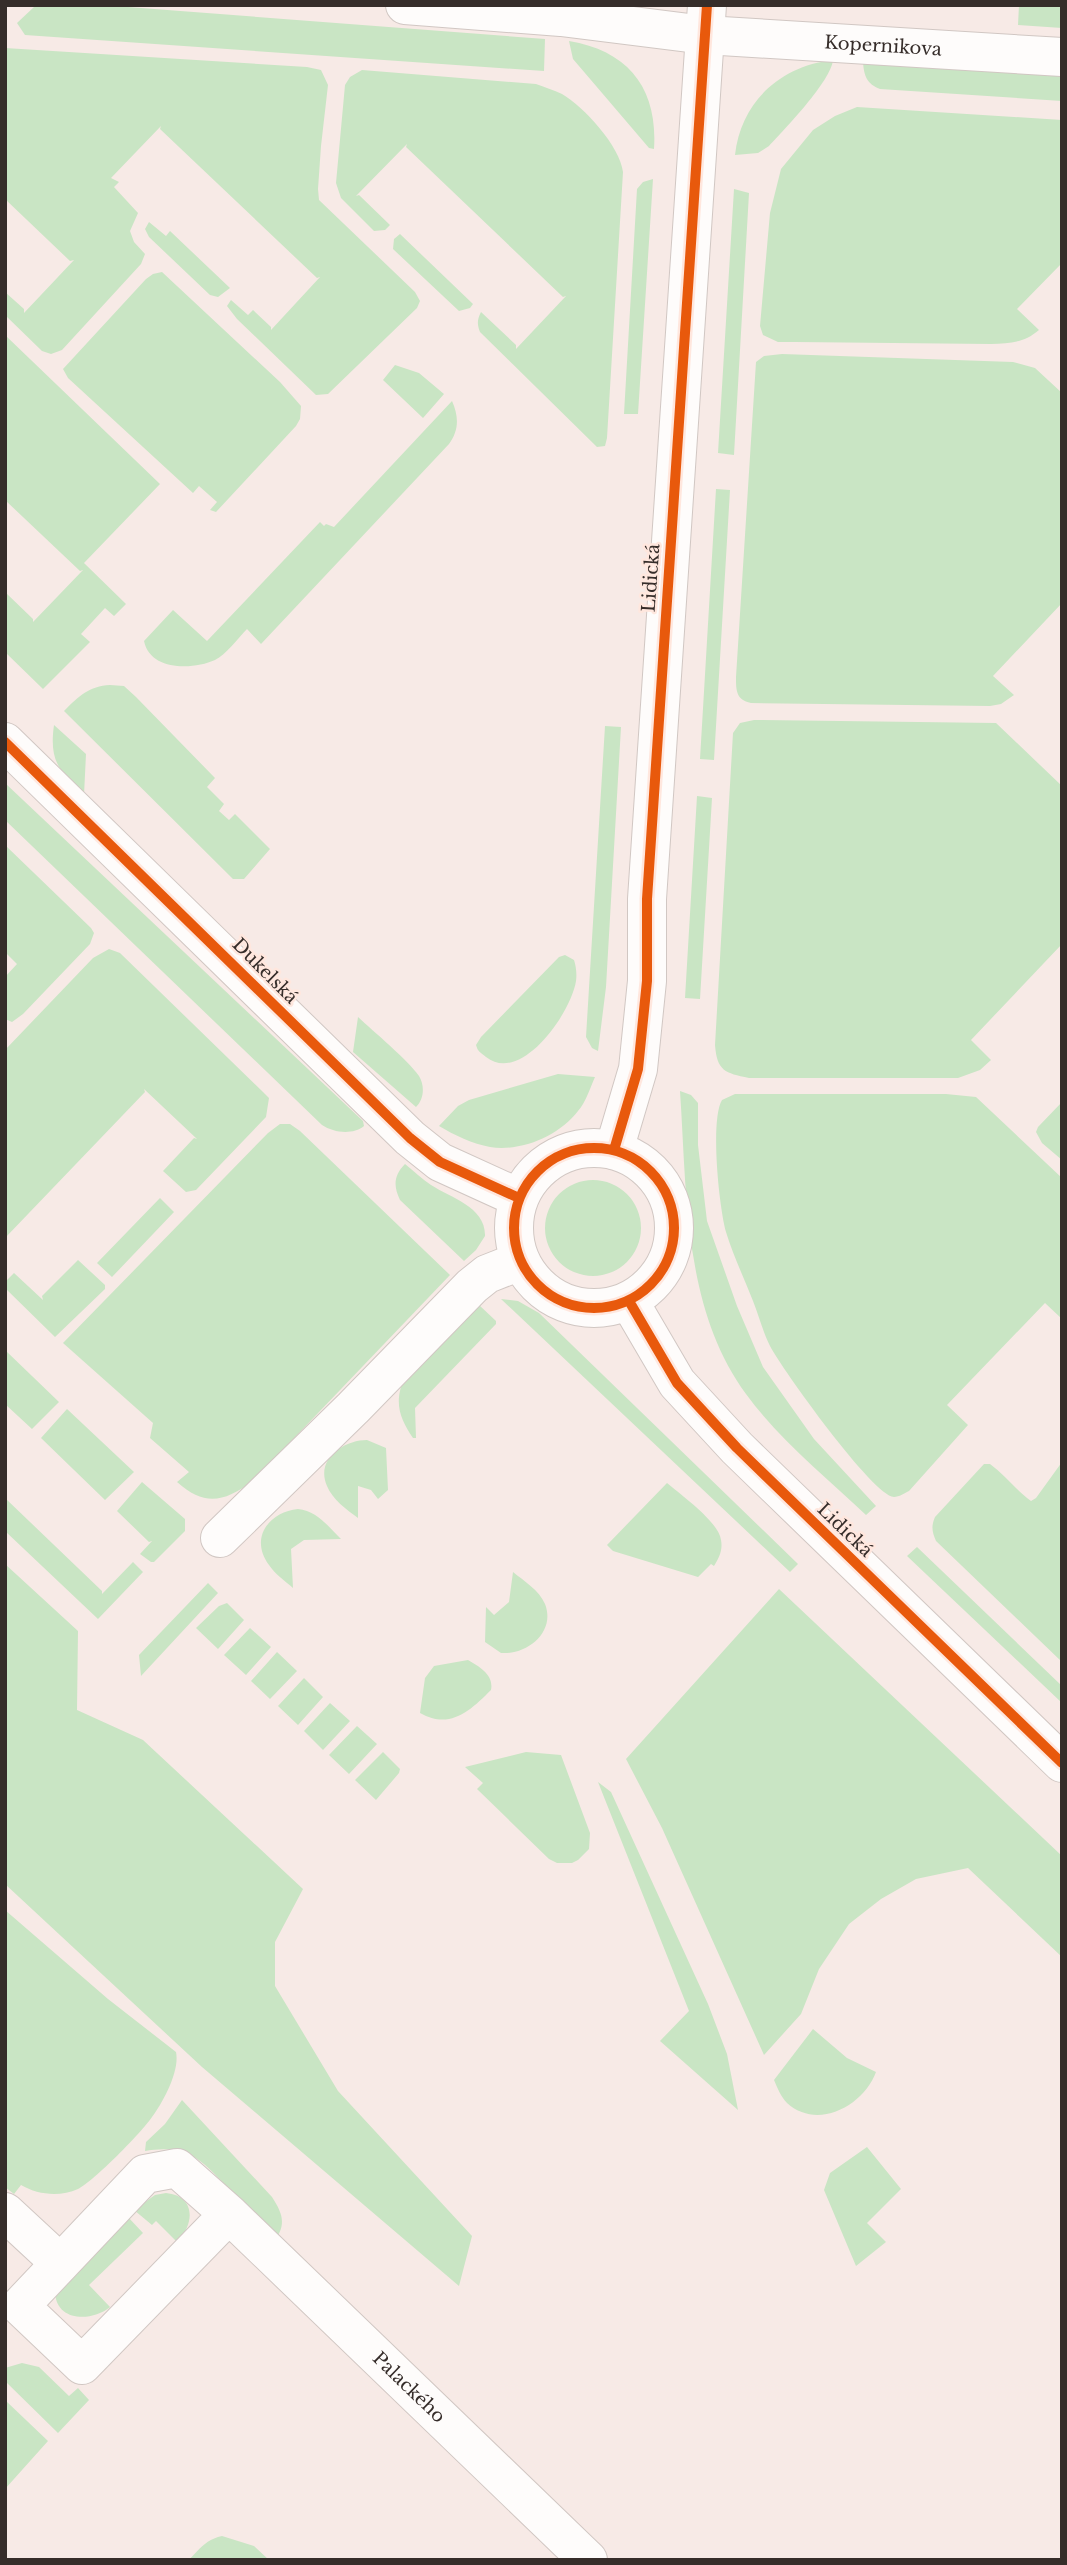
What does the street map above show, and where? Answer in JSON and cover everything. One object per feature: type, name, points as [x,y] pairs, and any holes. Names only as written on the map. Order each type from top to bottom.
[{"type":"street","name":"Kopernikova","points":[[405,5],[561,18],[706,20],[1062,57]]},
{"type":"street","name":"Lidická","points":[[614,1150],[638,1069],[647,981],[648,899],[706,20]]},
{"type":"street","name":"Dukelská","points":[[5,742],[410,1138],[440,1162],[519,1198]]},
{"type":"street","points":[[591,1147],[614,1150],[640,1162],[660,1181],[672,1207],[675,1234],[668,1262],[652,1285],[629,1301],[604,1309],[578,1308],[554,1299],[533,1282],[520,1261],[513,1240],[513,1219],[519,1198],[531,1178],[548,1162],[569,1152],[591,1147]]},
{"type":"street","points":[[220,1538],[344,1418],[472,1286],[487,1274],[520,1261]]},
{"type":"street","name":"Lidická","points":[[629,1301],[677,1383],[737,1448],[1062,1763]]},
{"type":"street","name":"Palackého","points":[[60,2263],[145,2174],[177,2168],[229,2214],[588,2560]]},
{"type":"street","points":[[5,2212],[60,2263],[13,2314],[82,2365],[229,2214]]},
{"type":"green space","points":[[1019,5],[1062,5],[1062,28],[1018,25]]},
{"type":"green space","points":[[34,7],[128,7],[545,39],[544,71],[25,35],[17,23]]},
{"type":"green space","points":[[569,41],[608,54],[636,76],[651,108],[654,149],[649,148],[573,59]]},
{"type":"green space","points":[[5,48],[321,70],[328,85],[321,146],[319,200],[415,292],[420,301],[417,308],[328,394],[316,395],[237,319],[227,306],[231,300],[248,315],[253,310],[271,330],[320,277],[317,278],[160,129],[161,126],[111,178],[119,182],[114,187],[138,213],[130,231],[134,242],[145,254],[141,264],[62,350],[51,354],[42,351],[5,315],[5,292],[24,309],[24,313],[74,260],[70,261],[5,199]]},
{"type":"green space","points":[[833,60],[816,92],[769,146],[758,153],[735,155],[745,119],[766,90],[796,70]]},
{"type":"green space","points":[[863,62],[1062,74],[1062,101],[880,89],[867,79]]},
{"type":"green space","points":[[362,70],[536,84],[571,100],[608,139],[623,172],[605,446],[597,447],[480,332],[478,327],[481,312],[516,345],[516,349],[566,296],[563,297],[406,147],[407,144],[356,196],[359,195],[390,225],[385,230],[374,231],[341,198],[336,183],[345,85],[350,77]]},
{"type":"green space","points":[[857,107],[1062,120],[1062,263],[1017,309],[1039,330],[1022,340],[991,344],[778,342],[763,335],[760,326],[770,213],[781,169],[813,130],[835,116]]},
{"type":"green space","points":[[653,179],[638,414],[624,414],[637,189],[643,182]]},
{"type":"green space","points":[[734,189],[749,193],[734,455],[718,453]]},
{"type":"green space","points":[[149,222],[166,236],[170,231],[230,288],[218,297],[210,295],[149,237],[145,229]]},
{"type":"green space","points":[[400,234],[473,304],[470,308],[459,311],[393,249],[394,239]]},
{"type":"green space","points":[[162,272],[280,382],[301,406],[300,419],[296,426],[216,512],[210,510],[217,502],[199,486],[193,493],[68,378],[63,369],[146,279]]},
{"type":"green space","points":[[5,335],[160,484],[84,563],[126,604],[114,616],[105,608],[81,634],[90,642],[43,689],[5,652],[5,592],[33,622],[83,570],[80,571],[5,500]]},
{"type":"green space","points":[[782,354],[1013,362],[1035,368],[1062,393],[1062,603],[993,676],[1014,695],[1001,704],[751,703],[740,697],[736,677],[756,362],[764,356]]},
{"type":"green space","points":[[395,365],[419,373],[444,394],[423,418],[383,380]]},
{"type":"green space","points":[[452,401],[457,423],[449,444],[261,644],[247,629],[219,658],[184,666],[163,663],[148,651],[144,641],[173,610],[207,641],[320,522],[324,526],[326,524],[334,527]]},
{"type":"green space","points":[[716,489],[730,490],[714,760],[700,759]]},
{"type":"green space","points":[[124,686],[136,697],[215,778],[207,787],[224,804],[219,811],[229,820],[235,814],[270,849],[244,879],[233,879],[64,711],[85,693],[96,687]]},
{"type":"green space","points":[[754,720],[996,723],[1062,786],[1062,944],[971,1040],[991,1060],[980,1070],[958,1078],[749,1078],[728,1072],[720,1066],[715,1045],[733,733],[740,723]]},
{"type":"green space","points":[[54,725],[86,754],[84,795],[62,772],[55,757]]},
{"type":"green space","points":[[605,726],[621,727],[606,987],[598,1051],[592,1048],[586,1037]]},
{"type":"green space","points":[[5,783],[363,1121],[364,1126],[343,1132],[322,1125],[5,820]]},
{"type":"green space","points":[[697,796],[712,798],[700,999],[685,998]]},
{"type":"green space","points":[[5,845],[94,933],[90,944],[23,1014],[12,1022],[5,1019],[5,977],[17,964],[5,952]]},
{"type":"green space","points":[[109,949],[120,953],[269,1098],[266,1117],[196,1190],[186,1192],[163,1171],[194,1138],[197,1139],[144,1089],[145,1092],[5,1238],[5,1050],[93,958]]},
{"type":"green space","points":[[565,955],[574,960],[576,981],[565,1010],[542,1042],[529,1054],[514,1061],[500,1063],[481,1053],[476,1045],[481,1037],[559,957]]},
{"type":"green space","points":[[358,1017],[419,1076],[423,1092],[416,1107],[353,1052]]},
{"type":"green space","points":[[558,1074],[595,1077],[578,1111],[550,1135],[526,1144],[502,1148],[477,1144],[439,1126],[458,1106],[469,1100]]},
{"type":"green space","points":[[680,1091],[691,1095],[698,1103],[698,1145],[707,1221],[737,1306],[763,1367],[814,1439],[876,1506],[866,1515],[803,1457],[759,1411],[725,1360],[710,1325],[692,1248]]},
{"type":"green space","points":[[735,1094],[946,1094],[976,1097],[1062,1178],[1062,1319],[1045,1303],[947,1405],[968,1425],[909,1491],[900,1496],[894,1497],[883,1491],[849,1455],[791,1379],[765,1335],[729,1241],[721,1204],[716,1144],[718,1110],[722,1100]]},
{"type":"green space","points":[[1062,1102],[1062,1160],[1042,1143],[1036,1132]]},
{"type":"green space","points":[[280,1124],[290,1124],[300,1131],[450,1275],[253,1481],[233,1494],[215,1499],[206,1498],[187,1490],[177,1482],[189,1472],[150,1438],[153,1423],[63,1343],[268,1133]]},
{"type":"green space","points":[[405,1164],[431,1185],[466,1204],[480,1218],[485,1236],[476,1250],[464,1261],[400,1200],[396,1181]]},
{"type":"green space","points":[[593,1180],[611,1184],[627,1194],[637,1210],[641,1228],[637,1246],[627,1262],[611,1272],[593,1276],[575,1272],[559,1262],[549,1246],[545,1228],[549,1210],[559,1194],[575,1184]]},
{"type":"green space","points":[[160,1198],[174,1212],[112,1277],[97,1263]]},
{"type":"green space","points":[[78,1260],[105,1285],[105,1289],[55,1337],[5,1288],[5,1282],[14,1273],[43,1300],[42,1296]]},
{"type":"green space","points":[[501,1299],[518,1301],[539,1313],[798,1564],[790,1572]]},
{"type":"green space","points":[[478,1304],[496,1324],[415,1408],[416,1438],[413,1438],[401,1414],[401,1387],[423,1359]]},
{"type":"green space","points":[[5,1350],[59,1402],[32,1429],[5,1404]]},
{"type":"green space","points":[[67,1409],[134,1472],[105,1500],[41,1438]]},
{"type":"green space","points":[[367,1440],[386,1448],[388,1490],[378,1499],[371,1490],[358,1486],[358,1518],[329,1491],[324,1476],[325,1467],[341,1447]]},
{"type":"green space","points":[[1062,1462],[1062,1662],[936,1541],[932,1529],[935,1517],[984,1464],[990,1464],[1031,1501]]},
{"type":"green space","points":[[142,1482],[185,1519],[185,1531],[154,1562],[140,1554],[152,1541],[149,1542],[117,1511]]},
{"type":"green space","points":[[667,1483],[698,1509],[719,1533],[719,1557],[714,1566],[711,1564],[698,1577],[613,1551],[607,1545]]},
{"type":"green space","points":[[5,1498],[102,1591],[102,1594],[133,1562],[143,1572],[98,1619],[5,1531]]},
{"type":"green space","points":[[298,1509],[317,1516],[341,1539],[304,1540],[291,1549],[293,1588],[271,1568],[263,1555],[261,1545],[265,1528],[271,1521],[278,1515]]},
{"type":"green space","points":[[917,1547],[1062,1686],[1062,1703],[907,1556]]},
{"type":"green space","points":[[5,1564],[78,1631],[77,1710],[143,1740],[303,1889],[275,1942],[275,1986],[338,2091],[472,2236],[459,2286],[202,2067],[5,1884]]},
{"type":"green space","points":[[513,1572],[539,1594],[545,1604],[546,1624],[537,1640],[529,1646],[511,1653],[501,1653],[485,1642],[486,1607],[494,1615],[509,1602]]},
{"type":"green space","points":[[208,1583],[218,1593],[141,1676],[139,1655]]},
{"type":"green space","points":[[779,1589],[1062,1856],[1062,1957],[968,1868],[916,1879],[881,1899],[849,1924],[819,1969],[801,2014],[764,2055],[662,1828],[626,1759]]},
{"type":"green space","points":[[227,1603],[244,1620],[218,1649],[196,1628],[219,1606]]},
{"type":"green space","points":[[250,1628],[271,1647],[246,1675],[224,1655]]},
{"type":"green space","points":[[277,1652],[297,1671],[270,1699],[251,1681]]},
{"type":"green space","points":[[468,1660],[488,1676],[491,1690],[467,1711],[450,1719],[431,1718],[420,1713],[425,1678],[434,1666]]},
{"type":"green space","points":[[304,1678],[323,1697],[298,1725],[278,1706]]},
{"type":"green space","points":[[330,1703],[350,1721],[323,1750],[304,1731]]},
{"type":"green space","points":[[357,1726],[377,1744],[349,1774],[329,1755]]},
{"type":"green space","points":[[383,1752],[400,1769],[376,1800],[355,1780]]},
{"type":"green space","points":[[526,1752],[561,1755],[590,1833],[589,1849],[572,1863],[557,1863],[549,1859],[477,1789],[483,1783],[465,1767]]},
{"type":"green space","points":[[598,1782],[611,1792],[708,2004],[727,2054],[738,2110],[660,2041],[689,2011]]},
{"type":"green space","points":[[5,1910],[108,1999],[176,2052],[177,2060],[170,2086],[147,2124],[95,2176],[78,2189],[64,2193],[42,2193],[21,2185],[14,2194],[5,2187]]},
{"type":"green space","points":[[813,2029],[847,2058],[876,2072],[870,2084],[851,2104],[826,2114],[812,2115],[787,2103],[774,2080]]},
{"type":"green space","points":[[182,2100],[272,2197],[282,2220],[280,2231],[273,2243],[225,2184],[204,2164],[183,2152],[170,2149],[145,2151],[146,2142],[165,2124]]},
{"type":"green space","points":[[867,2147],[901,2189],[867,2223],[886,2242],[856,2266],[824,2190],[830,2173]]},
{"type":"green space","points":[[166,2193],[183,2199],[190,2212],[187,2227],[177,2242],[156,2221],[152,2225],[134,2210],[155,2195]]},
{"type":"green space","points":[[127,2216],[143,2233],[89,2285],[110,2307],[85,2317],[68,2314],[61,2309],[55,2292]]},
{"type":"green space","points":[[22,2363],[39,2367],[69,2396],[78,2388],[89,2400],[58,2433],[5,2381],[5,2368]]},
{"type":"green space","points":[[5,2400],[48,2441],[5,2489]]},
{"type":"green space","points":[[222,2536],[254,2546],[269,2560],[189,2560],[208,2542]]},
{"type":"cycle path","points":[[614,1150],[638,1069],[647,981],[647,899],[707,5]]},
{"type":"cycle path","points":[[5,742],[410,1138],[440,1162],[519,1198]]},
{"type":"cycle path","points":[[594,1148],[625,1154],[651,1171],[668,1197],[674,1228],[668,1259],[651,1285],[625,1302],[594,1308],[563,1302],[537,1285],[520,1259],[514,1228],[520,1197],[537,1171],[563,1154],[594,1148]]},
{"type":"cycle path","points":[[629,1301],[677,1383],[737,1448],[1062,1763]]}]
